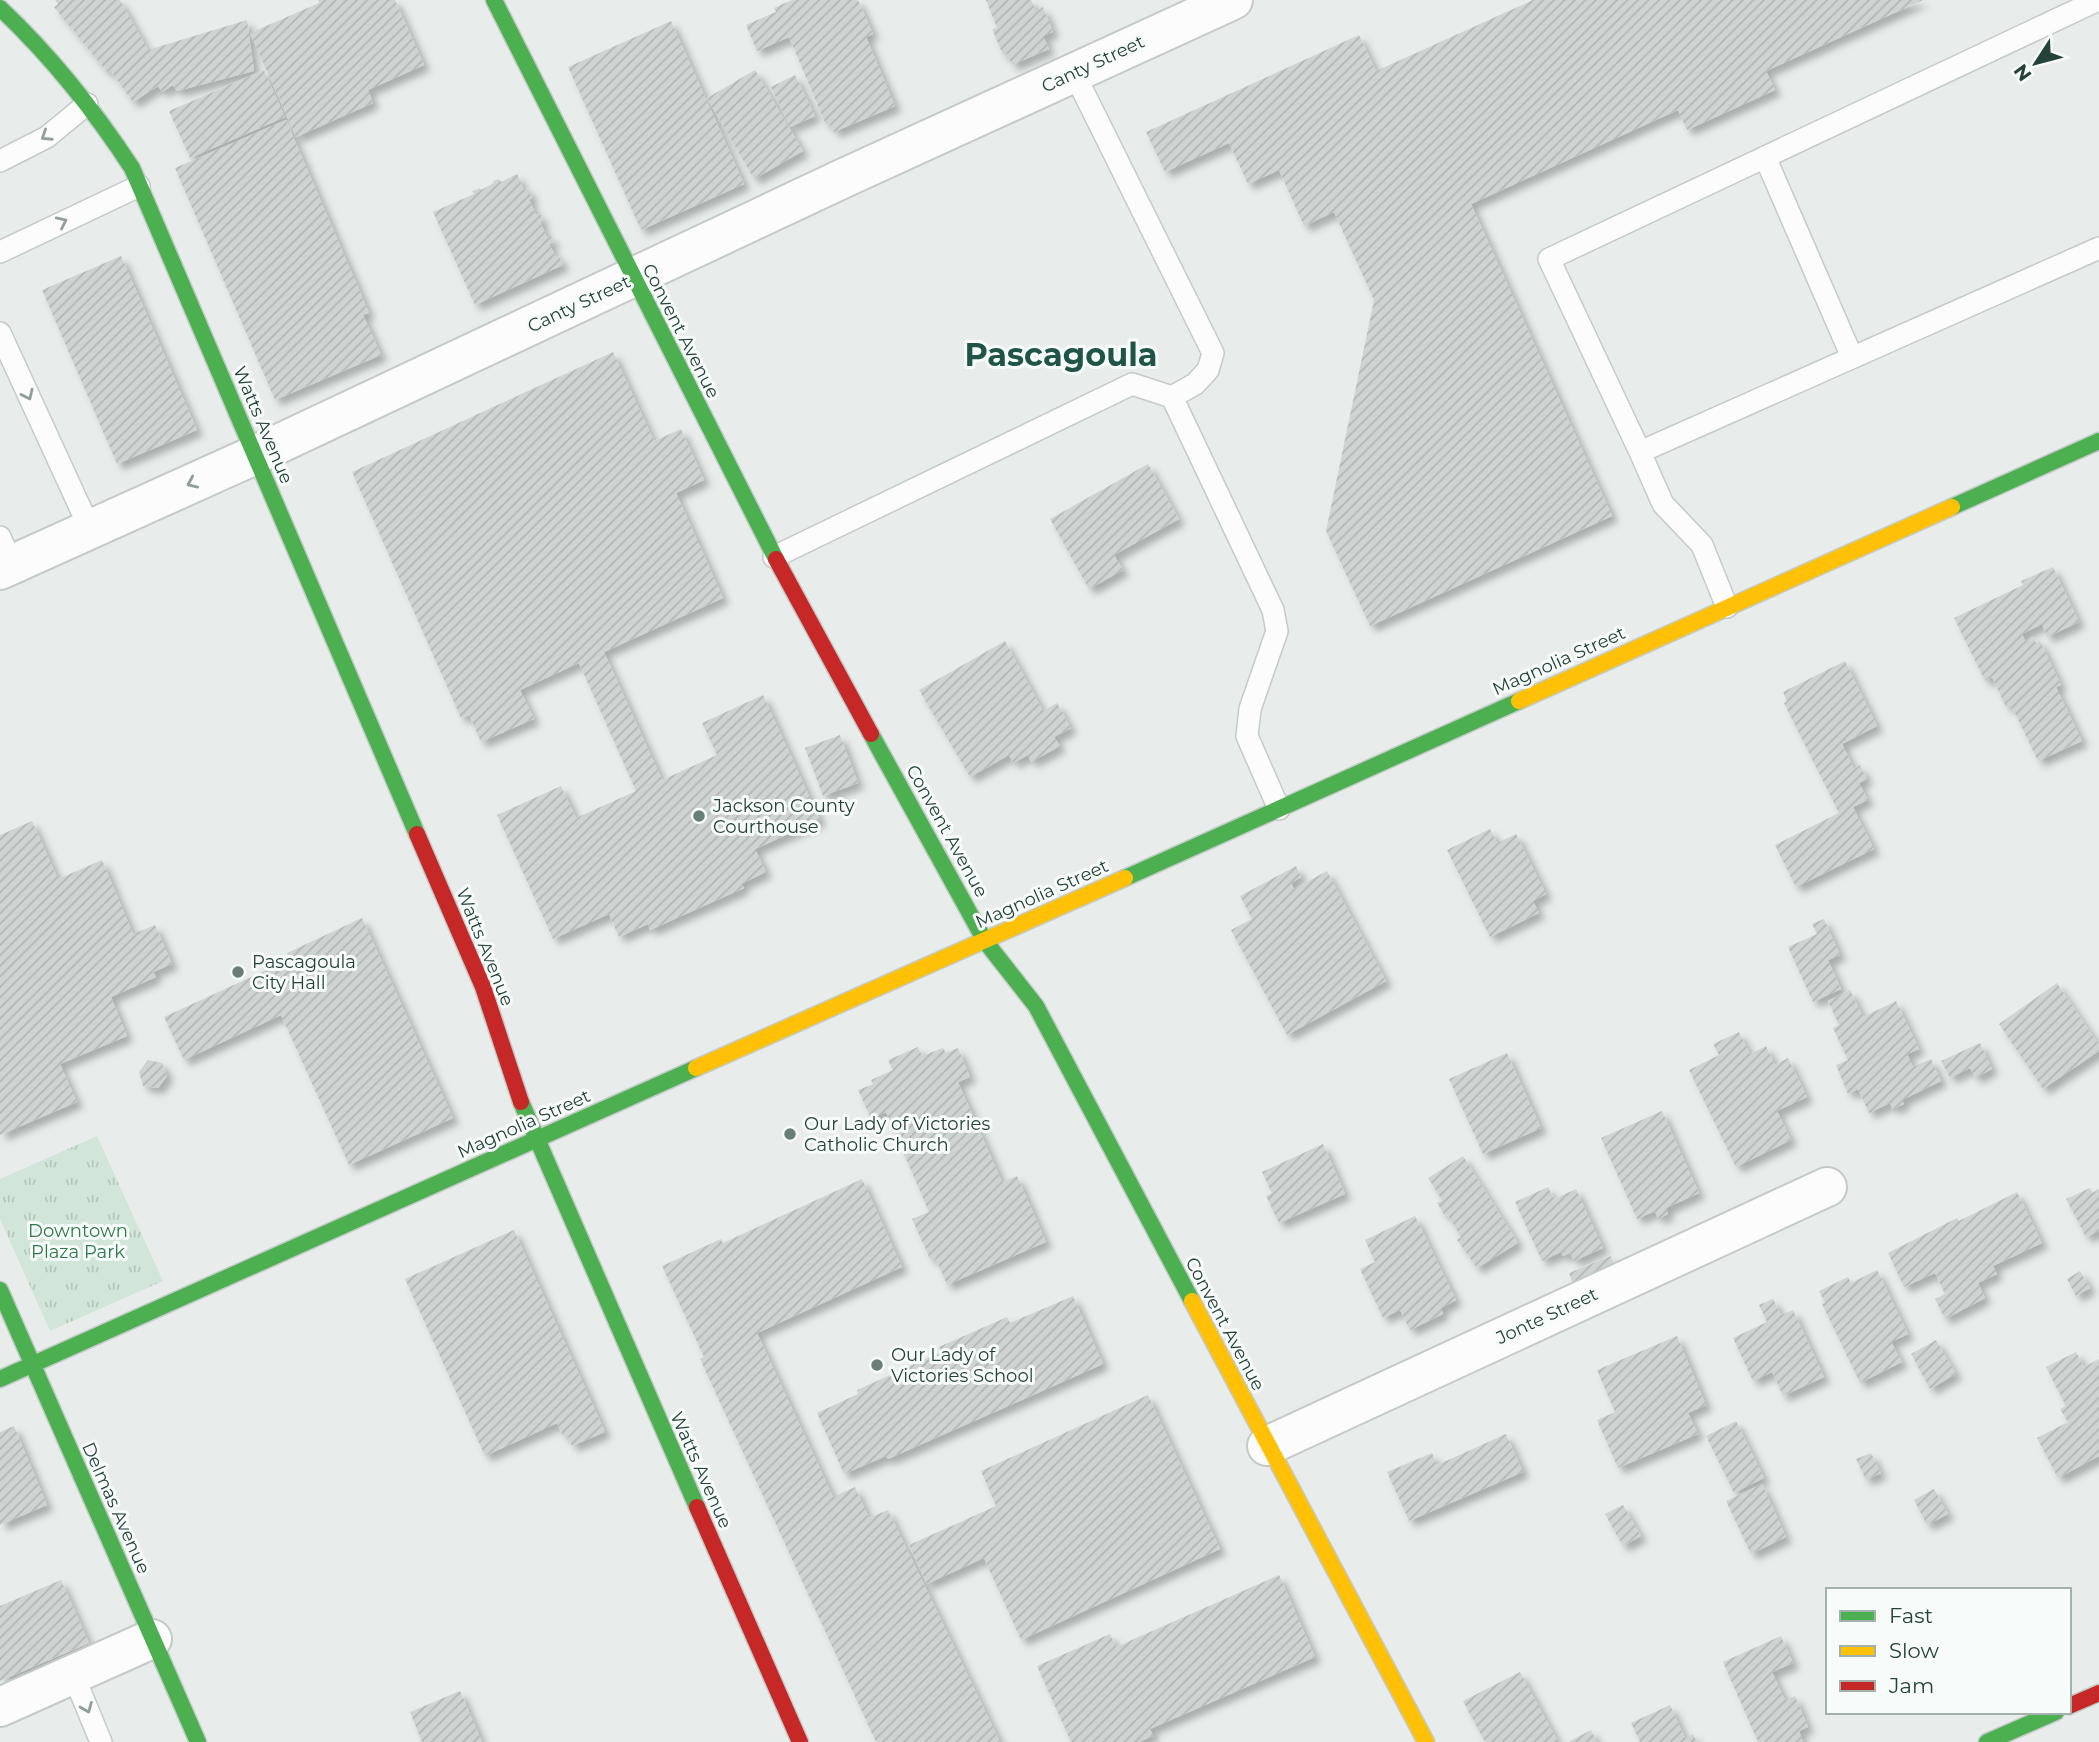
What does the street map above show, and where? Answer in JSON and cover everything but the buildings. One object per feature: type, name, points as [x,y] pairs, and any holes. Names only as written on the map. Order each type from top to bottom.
[{"type":"street","name":"Convent Avenue","points":[[494,0],[774,556],[985,941],[1036,1006],[1426,1742]]},
{"type":"street","name":"Canty Street","points":[[4,557],[90,529],[255,455],[844,178],[1233,0]]},
{"type":"street","name":"Watts Avenue","points":[[0,8],[19,25],[87,104],[110,134],[135,176],[483,987],[516,1091],[535,1139],[800,1742]]},
{"type":"street","name":"Magnolia Street","points":[[0,1380],[2099,441]]},
{"type":"street","name":"Jonte Street","points":[[1268,1446],[1827,1187]]},
{"type":"street","name":"Delmas Avenue","points":[[0,1290],[198,1742]]},
{"type":"street","points":[[0,1707],[152,1639]]},
{"type":"street","points":[[2071,1705],[2099,1693]]},
{"type":"street","points":[[1987,1742],[2051,1714]]},
{"type":"lane","points":[[1727,607],[1702,545],[1663,504],[1549,259],[2098,0]]},
{"type":"lane","points":[[1074,73],[1213,353],[1208,370],[1195,384],[1172,397]]},
{"type":"lane","points":[[0,161],[47,137],[87,104]]},
{"type":"lane","points":[[1765,157],[1853,357]]},
{"type":"lane","points":[[0,252],[135,176]]},
{"type":"lane","points":[[1640,452],[2099,248]]},
{"type":"lane","points":[[0,333],[90,529]]},
{"type":"lane","points":[[774,556],[1132,384],[1172,397],[1273,610],[1277,631],[1250,709],[1247,736],[1279,808]]},
{"type":"lane","points":[[73,1674],[101,1742]]},
{"type":"green space","name":"Downtown Plaza Park","points":[[97,1136],[163,1281],[50,1331],[0,1219],[0,1179]]},
{"type":"traffic: fast","points":[[494,0],[776,559]]},
{"type":"traffic: fast","points":[[0,8],[71,84],[132,168],[417,834]]},
{"type":"traffic: fast","points":[[1952,507],[2099,441]]},
{"type":"traffic: fast","points":[[1125,878],[1519,701]]},
{"type":"traffic: fast","points":[[871,734],[985,941],[1036,1006],[1192,1301]]},
{"type":"traffic: fast","points":[[0,1379],[696,1068]]},
{"type":"traffic: fast","points":[[521,1102],[697,1507]]},
{"type":"traffic: fast","points":[[0,1290],[198,1742]]},
{"type":"traffic: fast","points":[[1987,1742],[2051,1714]]},
{"type":"traffic: slow","points":[[1519,701],[1952,507]]},
{"type":"traffic: slow","points":[[696,1068],[1125,878]]},
{"type":"traffic: slow","points":[[1192,1301],[1426,1742]]},
{"type":"traffic: jam","points":[[776,559],[871,734]]},
{"type":"traffic: jam","points":[[417,834],[483,987],[521,1102]]},
{"type":"traffic: jam","points":[[697,1507],[800,1742]]},
{"type":"traffic: jam","points":[[2071,1705],[2099,1693]]},
{"type":"place","name":"Jackson County Courthouse","points":[[699,816]]},
{"type":"place","name":"Pascagoula City Hall","points":[[238,972]]},
{"type":"place","name":"Our Lady of Victories Catholic Church","points":[[790,1134]]},
{"type":"place","name":"Our Lady of Victories School","points":[[877,1365]]},
{"type":"district","name":"Pascagoula","points":[[1061,355]]}]
